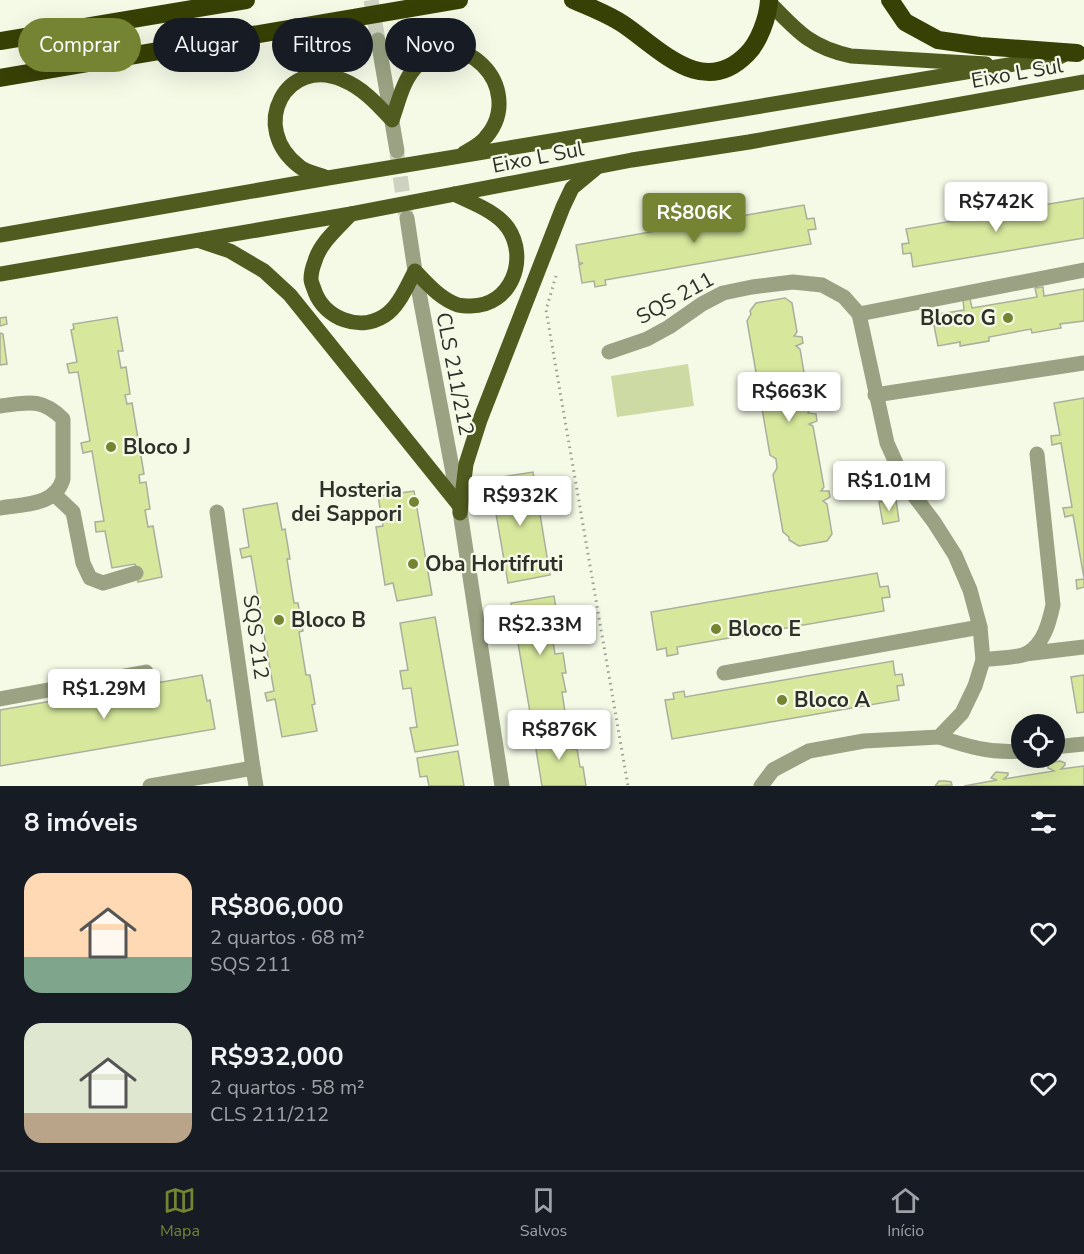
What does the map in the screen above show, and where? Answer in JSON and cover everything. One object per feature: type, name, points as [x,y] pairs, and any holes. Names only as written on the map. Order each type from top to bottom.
[{"type":"highway","points":[[0,41],[246,0]]},
{"type":"highway","points":[[0,78],[459,0]]},
{"type":"highway","points":[[573,0],[622,23],[655,50],[680,65],[702,73],[721,70],[738,63],[753,48],[762,28],[769,1]]},
{"type":"highway","points":[[890,0],[905,22],[938,40],[980,46],[1081,53]]},
{"type":"main road","points":[[769,1],[808,40],[829,51],[851,56],[1016,65]]},
{"type":"main road","points":[[328,178],[301,169],[281,149],[274,130],[275,111],[284,92],[302,78],[320,75],[342,79],[369,96],[392,120],[406,81],[414,68],[430,56],[451,50],[468,53],[486,68],[497,87],[500,105],[495,124],[485,138],[460,156]]},
{"type":"main road","name":"Eixo L Sul","points":[[0,235],[1081,53]]},
{"type":"main road","name":"Eixo L Sul","points":[[0,274],[351,214],[597,166],[749,142],[1084,82]]},
{"type":"main road","points":[[459,509],[466,464],[480,420],[563,207],[572,188],[597,166]]},
{"type":"main road","points":[[351,214],[327,240],[315,258],[310,280],[318,299],[329,313],[350,323],[369,323],[385,316],[401,297],[415,271],[439,296],[460,306],[480,306],[499,298],[510,284],[517,265],[516,244],[507,226],[492,213],[454,194]]},
{"type":"main road","points":[[198,240],[230,251],[264,271],[290,295],[459,509]]},
{"type":"street","points":[[378,40],[397,151]]},
{"type":"street","name":"CLS 211/212","points":[[407,218],[459,509],[502,786]]},
{"type":"street","points":[[939,737],[962,713],[975,686],[982,660],[980,627],[970,590],[956,555],[906,485],[887,443],[859,314],[1084,270]]},
{"type":"street","name":"SQS 211","points":[[609,352],[647,339],[723,293],[752,287],[793,282],[822,285],[844,297],[859,314]]},
{"type":"street","points":[[875,395],[1084,363]]},
{"type":"street","points":[[0,406],[34,402],[44,404],[63,419],[63,479],[55,495],[47,500],[0,508]]},
{"type":"street","points":[[1025,654],[1040,641],[1049,626],[1053,605],[1037,454]]},
{"type":"street","points":[[55,495],[73,512],[83,563],[90,578],[103,583],[136,573]]},
{"type":"street","name":"SQS 212","points":[[217,512],[256,786]]},
{"type":"street","points":[[724,673],[980,627]]},
{"type":"street","points":[[982,660],[1084,647]]},
{"type":"street","points":[[0,699],[146,672]]},
{"type":"street","points":[[761,786],[773,771],[809,751],[864,741],[939,737],[974,748],[1011,752]]},
{"type":"street","points":[[1065,746],[1084,744]]},
{"type":"street","points":[[150,786],[254,768]]},
{"type":"path","points":[[559,265],[546,310],[628,786]]},
{"type":"green space","points":[[688,364],[694,406],[617,417],[611,376]]},
{"type":"building","points":[[1084,198],[1084,238],[913,267],[911,253],[903,254],[902,244],[909,243],[906,229]]},
{"type":"building","points":[[804,205],[807,219],[814,218],[816,229],[808,230],[811,244],[605,280],[606,285],[595,287],[594,281],[582,283],[579,265],[583,263],[579,263],[576,245]]},
{"type":"building","name":"Bloco G","points":[[1043,287],[1044,296],[1084,289],[1084,321],[1060,324],[1061,328],[1032,333],[1031,329],[989,337],[989,341],[960,346],[960,342],[938,346],[932,315],[964,310],[963,300],[970,299],[972,308],[1037,297],[1035,288]]},
{"type":"building","points":[[785,298],[792,303],[797,332],[794,336],[802,337],[803,343],[796,346],[800,349],[810,409],[808,413],[816,414],[817,421],[809,424],[813,426],[824,487],[821,491],[829,491],[830,497],[823,501],[827,504],[832,534],[827,541],[799,546],[789,540],[783,532],[773,475],[777,468],[776,459],[770,455],[760,397],[764,392],[763,382],[757,378],[747,321],[756,303]]},
{"type":"building","points":[[6,317],[7,324],[0,326],[0,318]]},
{"type":"building","name":"Bloco J","points":[[117,317],[123,351],[118,351],[121,368],[126,367],[130,394],[125,395],[127,404],[132,403],[144,474],[139,475],[140,483],[146,482],[150,509],[145,510],[148,527],[153,526],[162,577],[138,582],[135,564],[112,568],[105,531],[96,532],[95,522],[104,521],[92,451],[83,453],[81,443],[90,441],[78,372],[69,373],[67,364],[77,362],[71,330],[74,329],[73,324]]},
{"type":"building","points":[[0,333],[3,334],[7,364],[0,365]]},
{"type":"building","points":[[1084,398],[1084,578],[1073,515],[1065,517],[1063,508],[1072,507],[1061,443],[1052,445],[1051,436],[1060,435],[1054,403]]},
{"type":"building","points":[[533,472],[550,575],[508,583],[490,479]]},
{"type":"building","points":[[414,491],[432,595],[397,601],[393,583],[385,585],[376,527],[383,526],[378,496]]},
{"type":"building","points":[[896,500],[899,521],[883,524],[879,502]]},
{"type":"building","name":"Bloco B","points":[[277,503],[282,530],[285,529],[294,603],[298,603],[303,631],[299,632],[306,675],[310,675],[317,731],[282,737],[275,699],[267,701],[265,693],[274,691],[263,628],[254,629],[253,621],[262,620],[251,556],[242,558],[240,549],[249,547],[243,509]]},
{"type":"building","name":"Bloco E","points":[[877,573],[880,587],[888,586],[890,597],[882,598],[884,611],[677,647],[678,654],[667,656],[666,648],[657,650],[651,612]]},
{"type":"building","points":[[1084,579],[1084,587],[1077,589],[1076,580]]},
{"type":"building","points":[[554,596],[557,615],[549,617],[555,654],[563,653],[566,673],[562,673],[566,692],[562,692],[565,712],[531,718],[511,603]]},
{"type":"building","name":"Bloco B","points":[[435,617],[458,745],[415,752],[410,728],[417,727],[411,688],[403,689],[400,671],[408,670],[400,623]]},
{"type":"building","name":"Bloco A","points":[[893,661],[895,675],[902,674],[904,685],[897,686],[899,700],[672,739],[665,700],[674,699],[673,693],[684,691],[685,697]]},
{"type":"building","points":[[202,675],[207,701],[210,700],[215,729],[0,766],[0,710]]},
{"type":"building","points":[[1084,675],[1084,712],[1077,713],[1071,677]]},
{"type":"building","points":[[569,731],[572,749],[577,749],[580,767],[583,767],[586,786],[542,786],[534,737]]},
{"type":"building","points":[[458,751],[464,786],[429,786],[427,776],[420,777],[417,758]]},
{"type":"building","points":[[1084,766],[1084,786],[964,786],[997,780],[991,778],[996,772],[1008,773],[1004,779],[1054,771],[1048,768]]},
{"type":"building","points":[[939,781],[951,782],[952,785],[935,786]]},
{"type":"tunnel","points":[[371,0],[378,40]]},
{"type":"tunnel","points":[[397,154],[406,217]]},
{"type":"place","name":"Bloco G","points":[[1008,318]]},
{"type":"place","name":"Bloco J","points":[[111,447]]},
{"type":"place","name":"Hosteria dei Sappori","points":[[414,502]]},
{"type":"place","name":"Oba Hortifruti","points":[[413,564]]},
{"type":"place","name":"Bloco B","points":[[279,620]]},
{"type":"place","name":"Bloco E","points":[[716,629]]},
{"type":"place","name":"Bloco A","points":[[782,700]]}]
